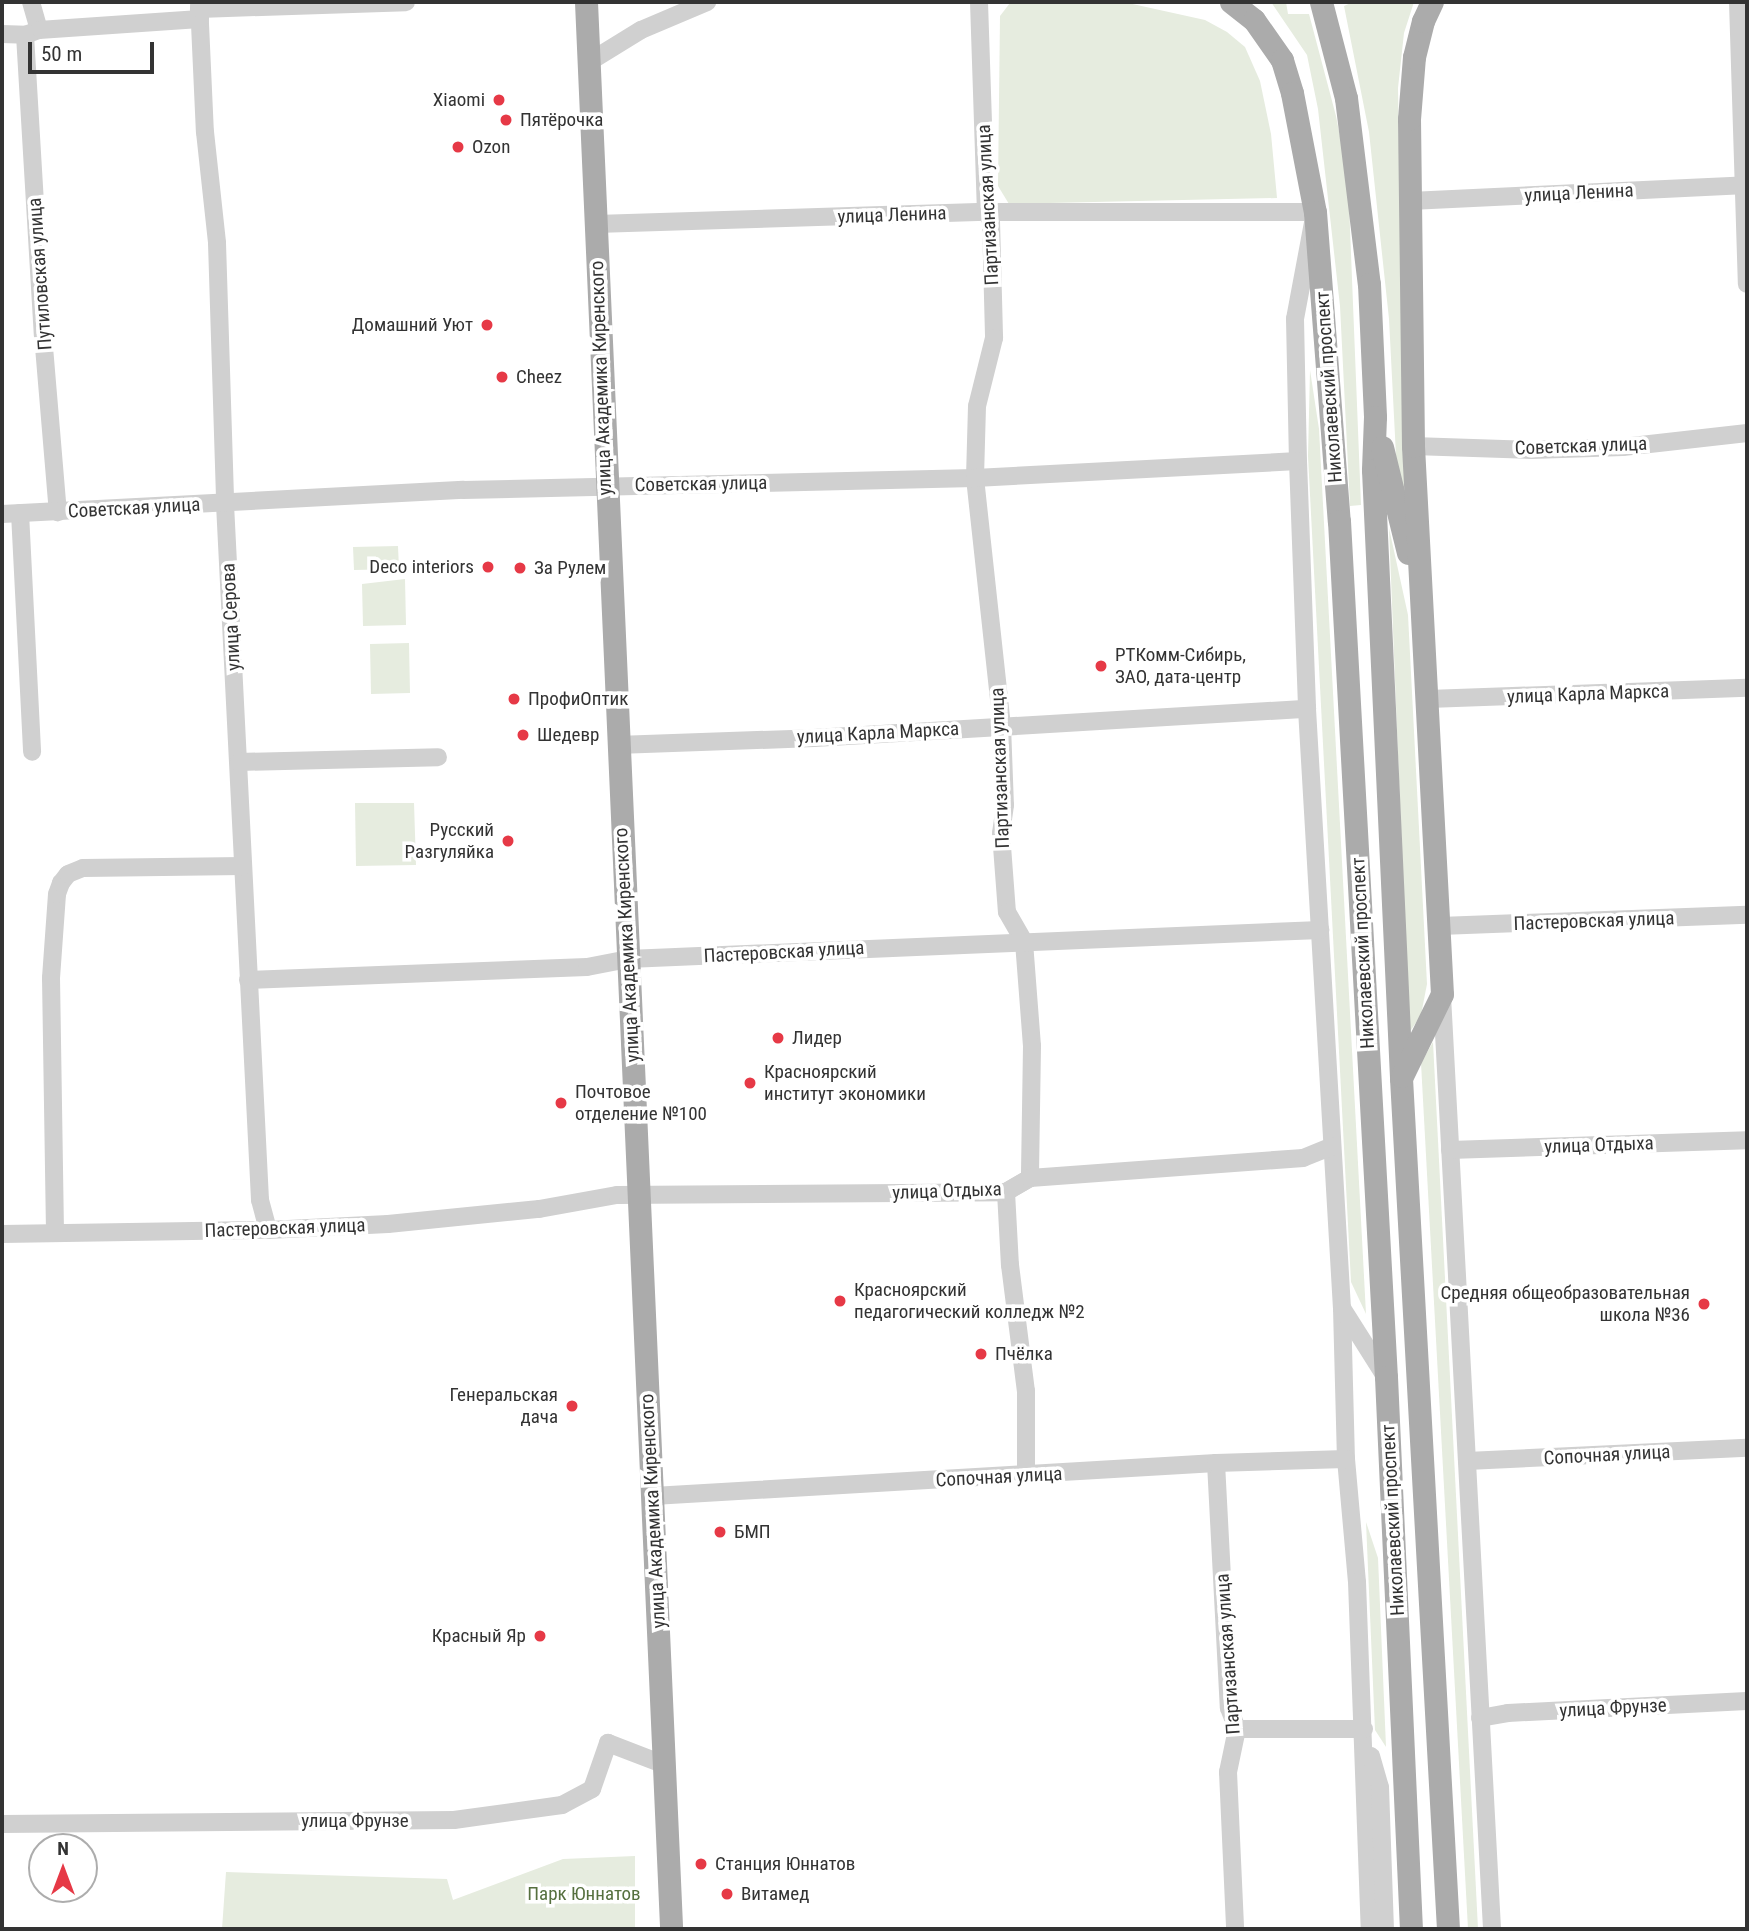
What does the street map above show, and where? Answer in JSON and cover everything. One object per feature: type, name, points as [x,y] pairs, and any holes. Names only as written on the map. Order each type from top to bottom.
[{"type":"main road","name":"улица Академика Киренского","points":[[586,2],[605,486],[671,1929]]},
{"type":"main road","name":"Николаевский проспект","points":[[1231,2],[1254,20],[1282,60],[1292,93],[1315,212],[1339,521],[1386,1377],[1411,1929]]},
{"type":"main road","name":"Николаевский проспект","points":[[1321,2],[1346,99],[1369,284],[1375,417],[1373,470],[1401,1079],[1448,1929]]},
{"type":"main road","points":[[1401,1079],[1442,994],[1413,446],[1409,119],[1414,57],[1423,21],[1432,2]]},
{"type":"main road","points":[[1375,417],[1420,604]]},
{"type":"street","name":"Путиловская улица","points":[[31,2],[43,335],[58,512]]},
{"type":"street","points":[[2,34],[32,33],[199,10],[406,2]]},
{"type":"street","points":[[589,62],[641,30],[707,2]]},
{"type":"street","name":"Партизанская улица","points":[[979,2],[986,212],[991,221],[994,338],[977,406],[975,478],[1002,726],[1005,805],[1001,833],[1007,912],[1024,942],[1032,1046],[1030,1178]]},
{"type":"street","points":[[1738,2],[1747,284]]},
{"type":"street","name":"улица Серова","points":[[199,10],[205,132],[217,243],[225,504],[260,1200],[268,1230]]},
{"type":"street","name":"улица Ленина","points":[[1410,201],[1745,185]]},
{"type":"street","name":"улица Ленина","points":[[596,224],[986,212],[1315,212]]},
{"type":"street","points":[[1315,212],[1295,319],[1298,461],[1307,709],[1342,1308],[1346,1459],[1364,1729],[1370,1929]]},
{"type":"street","name":"Советская улица","points":[[1413,446],[1531,450],[1623,447],[1747,433]]},
{"type":"street","name":"Советская улица","points":[[2,514],[463,490],[975,478],[1298,461]]},
{"type":"street","points":[[20,513],[32,751]]},
{"type":"street","name":"улица Карла Маркса","points":[[1428,699],[1747,688]]},
{"type":"street","name":"улица Карла Маркса","points":[[617,744],[814,738],[1307,709]]},
{"type":"street","points":[[239,762],[438,757]]},
{"type":"street","points":[[55,1232],[51,978],[57,894],[61,883],[68,874],[83,868],[243,866]]},
{"type":"street","name":"Пастеровская улица","points":[[1440,926],[1747,915]]},
{"type":"street","name":"Пастеровская улица","points":[[248,980],[606,966],[628,959],[1320,930]]},
{"type":"street","points":[[1442,994],[1492,1929]]},
{"type":"street","name":"улица Отдыха","points":[[1450,1150],[1747,1140]]},
{"type":"street","points":[[1026,1476],[1026,1391],[1010,1265],[1006,1192],[1030,1178],[1303,1158],[1332,1146]]},
{"type":"street","name":"улица Отдыха","points":[[639,1196],[1006,1192]]},
{"type":"street","name":"Пастеровская улица","points":[[2,1234],[268,1230],[388,1224],[539,1209],[617,1195],[639,1196]]},
{"type":"street","points":[[1342,1308],[1386,1377]]},
{"type":"street","name":"Сопочная улица","points":[[1467,1461],[1747,1448]]},
{"type":"street","name":"Сопочная улица","points":[[653,1496],[1216,1463],[1346,1459]]},
{"type":"street","name":"Партизанская улица","points":[[1216,1463],[1229,1708],[1237,1729],[1228,1772],[1235,1929]]},
{"type":"street","name":"улица Фрунзе","points":[[1480,1718],[1507,1713],[1747,1701]]},
{"type":"street","points":[[1237,1729],[1364,1729]]},
{"type":"street","points":[[1364,1729],[1380,1787],[1385,1929]]},
{"type":"street","name":"улица Фрунзе","points":[[2,1824],[454,1821],[562,1805],[592,1789],[608,1743],[665,1765]]},
{"type":"green space","points":[[1271,2],[1286,2],[1288,14],[1309,14],[1336,116],[1348,178],[1361,505],[1350,506],[1340,306],[1318,109],[1307,55]]},
{"type":"green space","points":[[1353,2],[1414,2],[1404,33],[1398,88],[1405,507],[1397,475],[1389,319],[1369,132],[1344,6]]},
{"type":"green space","points":[[1010,3],[1128,3],[1205,20],[1227,32],[1245,47],[1260,81],[1271,134],[1277,198],[1009,204],[998,186],[1000,16]]},
{"type":"green space","points":[[1310,370],[1319,429],[1366,1314],[1351,1282],[1308,456]]},
{"type":"green space","points":[[1389,528],[1408,615],[1427,984],[1421,1015],[1409,1033]]},
{"type":"green space","points":[[398,546],[399,569],[354,570],[353,547]]},
{"type":"green space","points":[[405,579],[406,625],[363,626],[362,584]]},
{"type":"green space","points":[[409,643],[410,693],[371,694],[370,644]]},
{"type":"green space","points":[[355,803],[414,803],[416,865],[356,866]]},
{"type":"green space","points":[[1433,1042],[1478,1929],[1468,1929],[1421,1063]]},
{"type":"green space","points":[[1366,1522],[1378,1558],[1386,1747],[1375,1730]]},
{"type":"green space","name":"Парк Юннатов","points":[[635,1856],[635,1929],[222,1929],[226,1872],[447,1879],[453,1900],[563,1859]]},
{"type":"place","name":"Xiaomi","points":[[499,100]]},
{"type":"place","name":"Пятёрочка","points":[[506,120]]},
{"type":"place","name":"Ozon","points":[[458,147]]},
{"type":"place","name":"Домашний Уют","points":[[487,325]]},
{"type":"place","name":"Cheez","points":[[502,377]]},
{"type":"place","name":"Deco interiors","points":[[488,567]]},
{"type":"place","name":"За Рулем","points":[[520,568]]},
{"type":"place","name":"РТКомм-Сибирь, ЗАО, дата-центр","points":[[1101,666]]},
{"type":"place","name":"ПрофиОптик","points":[[514,699]]},
{"type":"place","name":"Шедевр","points":[[523,735]]},
{"type":"place","name":"Русский Разгуляйка","points":[[508,841]]},
{"type":"place","name":"Лидер","points":[[778,1038]]},
{"type":"place","name":"Красноярский институт экономики","points":[[750,1083]]},
{"type":"place","name":"Почтовое отделение №100","points":[[561,1103]]},
{"type":"place","name":"Красноярский педагогический колледж №2","points":[[840,1301]]},
{"type":"place","name":"Средняя общеобразовательная школа №36","points":[[1704,1304]]},
{"type":"place","name":"Пчёлка","points":[[981,1354]]},
{"type":"place","name":"Генеральская дача","points":[[572,1406]]},
{"type":"place","name":"БМП","points":[[720,1532]]},
{"type":"place","name":"Красный Яр","points":[[540,1636]]},
{"type":"place","name":"Станция Юннатов","points":[[701,1864]]},
{"type":"place","name":"Витамед","points":[[727,1894]]}]
